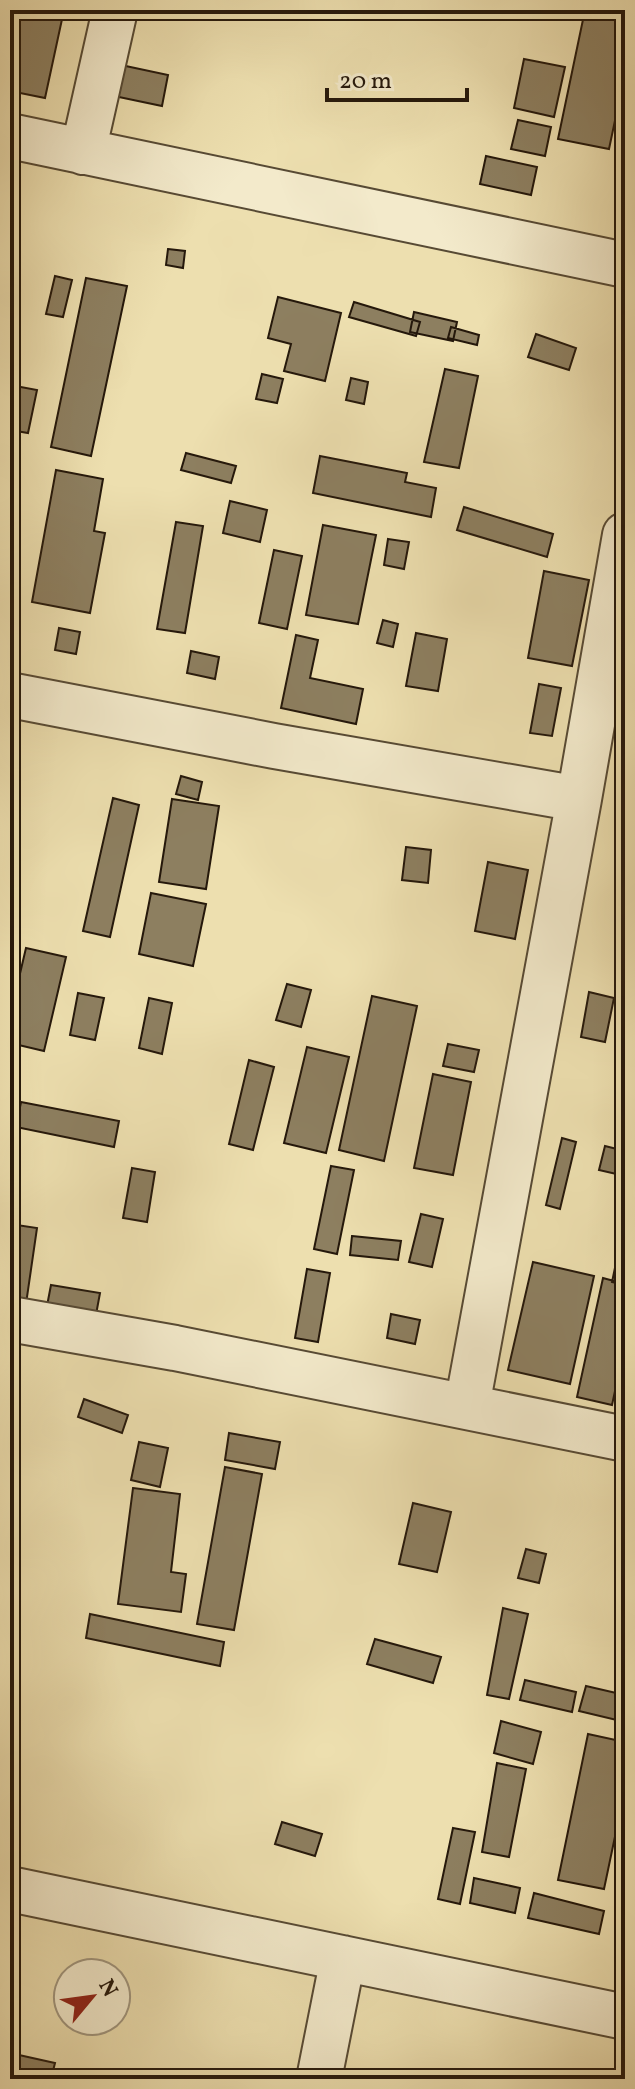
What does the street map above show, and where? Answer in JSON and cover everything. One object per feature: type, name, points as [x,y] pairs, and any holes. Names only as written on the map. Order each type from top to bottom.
[{"type":"street","points":[[83,152],[115,10]]},
{"type":"street","points":[[10,136],[625,265]]},
{"type":"street","points":[[467,1406],[625,535]]},
{"type":"street","points":[[10,695],[289,749],[579,799]]},
{"type":"street","points":[[10,1319],[175,1348],[625,1439]]},
{"type":"street","points":[[10,1889],[625,2017]]},
{"type":"street","points":[[319,2079],[343,1958]]},
{"type":"building","points":[[14,10],[64,10],[45,98],[10,91],[10,31]]},
{"type":"building","points":[[585,10],[625,10],[625,73],[609,149],[558,139]]},
{"type":"building","points":[[524,59],[565,67],[554,117],[514,108]]},
{"type":"building","points":[[121,65],[168,75],[162,106],[114,96]]},
{"type":"building","points":[[518,120],[551,127],[545,156],[511,149]]},
{"type":"building","points":[[486,156],[537,167],[531,195],[480,184]]},
{"type":"building","points":[[168,249],[185,251],[183,268],[166,265]]},
{"type":"building","points":[[55,276],[72,280],[63,317],[46,314]]},
{"type":"building","points":[[86,278],[127,286],[91,456],[51,447]]},
{"type":"building","points":[[278,297],[341,313],[325,381],[284,371],[291,344],[268,338]]},
{"type":"building","points":[[354,302],[420,322],[416,336],[349,317]]},
{"type":"building","points":[[414,312],[457,322],[453,341],[410,332]]},
{"type":"building","points":[[451,327],[479,335],[477,345],[448,338]]},
{"type":"building","points":[[536,334],[576,348],[569,370],[528,357]]},
{"type":"building","points":[[445,369],[478,376],[459,468],[424,462]]},
{"type":"building","points":[[262,374],[283,379],[277,403],[256,399]]},
{"type":"building","points":[[351,378],[368,382],[364,404],[346,400]]},
{"type":"building","points":[[10,385],[37,390],[28,433],[10,430]]},
{"type":"building","points":[[186,453],[236,466],[231,483],[181,470]]},
{"type":"building","points":[[320,456],[407,473],[405,482],[436,488],[431,517],[313,493]]},
{"type":"building","points":[[56,470],[103,479],[94,531],[105,533],[90,613],[32,602]]},
{"type":"building","points":[[230,501],[267,510],[260,542],[223,533]]},
{"type":"building","points":[[464,507],[553,534],[547,557],[457,530]]},
{"type":"building","points":[[176,522],[203,526],[185,633],[157,629]]},
{"type":"building","points":[[323,525],[376,535],[358,624],[306,615]]},
{"type":"building","points":[[388,539],[409,542],[404,569],[384,565]]},
{"type":"building","points":[[274,550],[302,556],[287,629],[259,623]]},
{"type":"building","points":[[544,571],[589,580],[572,666],[528,658]]},
{"type":"building","points":[[383,620],[398,624],[393,647],[377,643]]},
{"type":"building","points":[[59,628],[80,632],[76,654],[55,650]]},
{"type":"building","points":[[416,633],[447,639],[438,691],[406,686]]},
{"type":"building","points":[[296,635],[318,640],[310,678],[363,689],[356,724],[281,708]]},
{"type":"building","points":[[191,651],[219,657],[215,679],[187,673]]},
{"type":"building","points":[[539,684],[561,688],[552,736],[530,733]]},
{"type":"building","points":[[181,776],[202,782],[198,800],[176,794]]},
{"type":"building","points":[[113,798],[139,805],[110,937],[83,931]]},
{"type":"building","points":[[172,799],[219,806],[206,889],[159,882]]},
{"type":"building","points":[[406,847],[431,850],[428,883],[402,880]]},
{"type":"building","points":[[488,862],[528,870],[515,939],[475,931]]},
{"type":"building","points":[[151,893],[206,904],[193,966],[139,954]]},
{"type":"building","points":[[26,948],[66,957],[44,1051],[10,1043],[10,1016]]},
{"type":"building","points":[[287,984],[311,990],[301,1027],[276,1020]]},
{"type":"building","points":[[589,992],[614,998],[605,1042],[581,1037]]},
{"type":"building","points":[[78,993],[104,998],[95,1040],[70,1035]]},
{"type":"building","points":[[372,996],[417,1006],[384,1161],[339,1150]]},
{"type":"building","points":[[149,998],[172,1003],[162,1054],[139,1048]]},
{"type":"building","points":[[448,1044],[479,1050],[474,1072],[443,1066]]},
{"type":"building","points":[[307,1047],[349,1057],[326,1153],[284,1143]]},
{"type":"building","points":[[249,1060],[274,1067],[253,1150],[229,1144]]},
{"type":"building","points":[[433,1074],[471,1082],[453,1175],[414,1168]]},
{"type":"building","points":[[21,1102],[119,1121],[114,1147],[16,1127]]},
{"type":"building","points":[[562,1138],[576,1142],[560,1209],[546,1205]]},
{"type":"building","points":[[605,1146],[625,1151],[625,1176],[599,1170]]},
{"type":"building","points":[[331,1166],[354,1170],[337,1254],[314,1249]]},
{"type":"building","points":[[132,1168],[155,1172],[147,1222],[123,1218]]},
{"type":"building","points":[[421,1214],[443,1219],[432,1267],[409,1262]]},
{"type":"building","points":[[10,1224],[37,1228],[26,1304],[10,1302]]},
{"type":"building","points":[[352,1236],[401,1241],[398,1260],[350,1255]]},
{"type":"building","points":[[620,1244],[625,1245],[625,1285],[612,1282]]},
{"type":"building","points":[[533,1262],[594,1276],[570,1384],[508,1370]]},
{"type":"building","points":[[307,1269],[330,1273],[318,1342],[295,1338]]},
{"type":"building","points":[[603,1278],[625,1284],[625,1345],[612,1405],[577,1397]]},
{"type":"building","points":[[51,1285],[100,1293],[95,1320],[46,1311]]},
{"type":"building","points":[[391,1314],[420,1320],[415,1344],[387,1338]]},
{"type":"building","points":[[84,1399],[128,1415],[122,1433],[78,1417]]},
{"type":"building","points":[[229,1433],[280,1442],[275,1469],[225,1460]]},
{"type":"building","points":[[139,1442],[168,1448],[160,1487],[131,1480]]},
{"type":"building","points":[[225,1467],[262,1474],[234,1630],[197,1624]]},
{"type":"building","points":[[133,1488],[180,1494],[171,1572],[186,1574],[181,1612],[118,1604]]},
{"type":"building","points":[[413,1503],[451,1512],[437,1572],[399,1564]]},
{"type":"building","points":[[10,1507],[17,1508],[10,1540]]},
{"type":"building","points":[[526,1549],[546,1554],[539,1583],[518,1578]]},
{"type":"building","points":[[503,1608],[528,1614],[509,1699],[487,1695]]},
{"type":"building","points":[[90,1614],[224,1642],[220,1666],[86,1638]]},
{"type":"building","points":[[375,1639],[441,1657],[433,1683],[367,1664]]},
{"type":"building","points":[[525,1680],[576,1692],[572,1712],[520,1700]]},
{"type":"building","points":[[586,1686],[625,1695],[625,1722],[579,1711]]},
{"type":"building","points":[[501,1721],[541,1732],[533,1764],[494,1753]]},
{"type":"building","points":[[588,1734],[625,1742],[625,1789],[604,1889],[558,1880]]},
{"type":"building","points":[[497,1763],[526,1769],[509,1857],[482,1852]]},
{"type":"building","points":[[282,1822],[322,1834],[315,1856],[275,1844]]},
{"type":"building","points":[[453,1828],[475,1832],[460,1904],[438,1899]]},
{"type":"building","points":[[474,1878],[520,1888],[515,1913],[470,1903]]},
{"type":"building","points":[[534,1893],[604,1911],[599,1934],[528,1918]]},
{"type":"building","points":[[621,1915],[625,1916],[625,1943],[616,1941]]},
{"type":"building","points":[[10,2053],[55,2063],[51,2079],[10,2079]]}]
